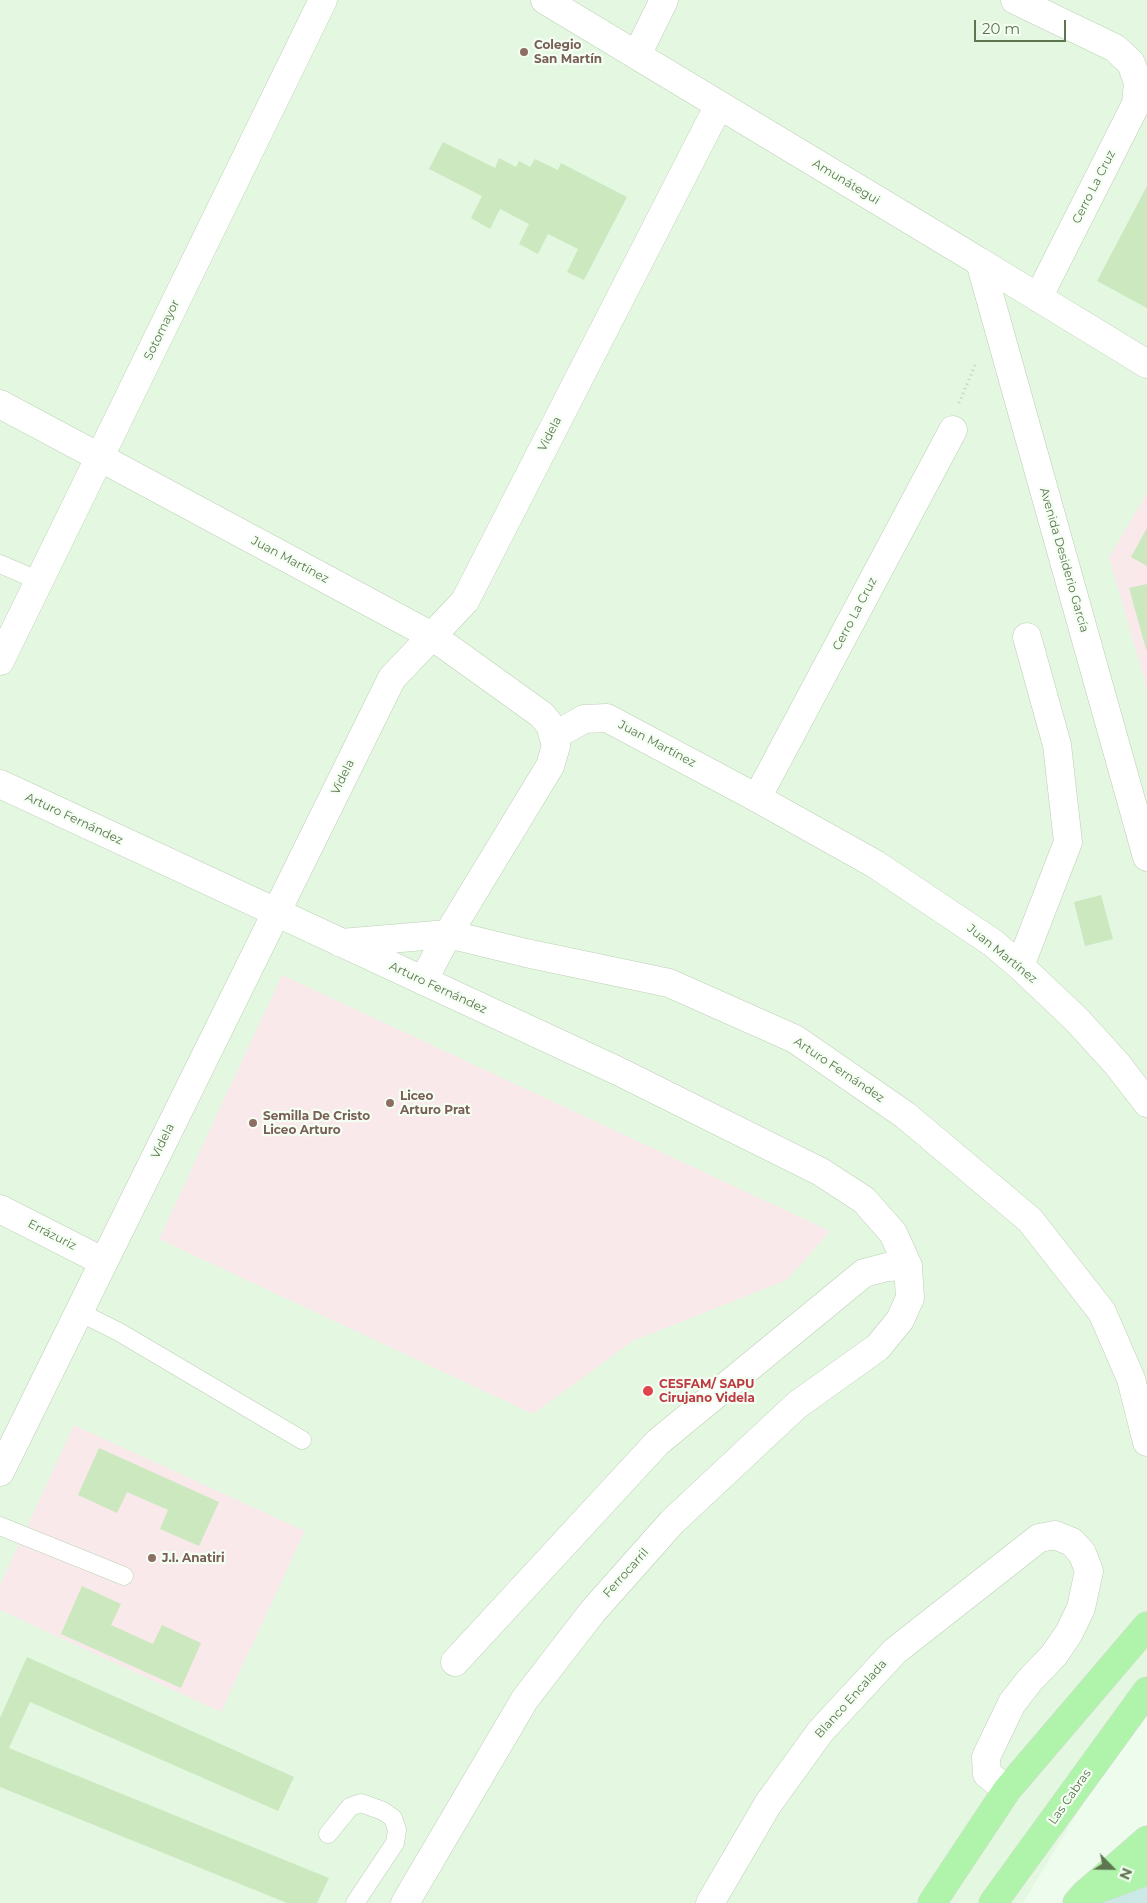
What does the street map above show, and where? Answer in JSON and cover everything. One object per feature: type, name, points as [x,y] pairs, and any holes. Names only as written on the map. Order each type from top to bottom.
[{"type":"main road","points":[[932,1903],[1007,1790],[1147,1626]]},
{"type":"main road","name":"Las Cabras","points":[[993,1903],[1147,1691]]},
{"type":"main road","points":[[1081,1898],[1147,1840]]},
{"type":"main road","points":[[1081,1898],[1147,1871]]},
{"type":"street","name":"Sotomayor","points":[[0,661],[323,0]]},
{"type":"street","name":"Amunátegui","points":[[545,0],[1147,364]]},
{"type":"street","points":[[637,55],[664,0]]},
{"type":"street","name":"Cerro La Cruz","points":[[1016,0],[1115,48],[1132,63],[1136,73],[1138,94],[1136,104],[1038,298]]},
{"type":"street","name":"Videla","points":[[0,1472],[392,678],[465,601],[719,105]]},
{"type":"street","name":"Avenida Desiderio García","points":[[980,262],[1147,857]]},
{"type":"street","name":"Juan Martínez","points":[[0,404],[432,636],[542,715],[550,724],[554,736],[584,719],[607,718],[757,798],[866,860],[934,902],[993,943],[1020,966],[1077,1020],[1117,1064],[1147,1103]]},
{"type":"street","name":"Cerro La Cruz","points":[[757,798],[953,430]]},
{"type":"street","points":[[1020,966],[1068,842],[1057,746],[1027,637]]},
{"type":"street","points":[[423,981],[448,934],[550,766],[554,756],[554,736]]},
{"type":"street","name":"Arturo Fernández","points":[[0,784],[618,1071],[820,1172],[864,1200],[892,1233],[908,1266],[910,1298]]},
{"type":"street","name":"Arturo Fernández","points":[[339,943],[448,934],[526,953],[669,983],[794,1038],[905,1115],[1030,1220],[1102,1312],[1131,1379],[1147,1442]]},
{"type":"street","name":"Errázuriz","points":[[0,1209],[104,1262]]},
{"type":"street","points":[[455,1662],[658,1442],[864,1272],[887,1267],[908,1266]]},
{"type":"street","name":"Ferrocarril","points":[[405,1903],[525,1699],[593,1611],[672,1522],[797,1405],[878,1347],[900,1320],[910,1298]]},
{"type":"street","name":"Blanco Encalada","points":[[710,1903],[768,1804],[820,1732],[895,1651],[1039,1538],[1055,1535],[1072,1542],[1082,1553],[1089,1571],[1081,1608],[1069,1634],[1054,1655],[1030,1680],[1012,1703],[986,1757],[987,1774],[1007,1790]]},
{"type":"lane","points":[[0,564],[39,581]]},
{"type":"lane","points":[[79,1312],[119,1332],[302,1440]]},
{"type":"lane","points":[[0,1526],[124,1576]]},
{"type":"lane","points":[[328,1834],[350,1807],[361,1803],[383,1811],[393,1818],[397,1830],[395,1843],[355,1903]]},
{"type":"path","points":[[961,394],[980,356]]},
{"type":"shaded area","points":[[0,0],[1147,0],[1147,1708],[1125,1734],[1023,1903],[0,1903]]},
{"type":"shaded area","points":[[1147,493],[1147,689],[1109,557]]},
{"type":"shaded area","name":"Liceo Arturo Prat","points":[[282,975],[830,1231],[787,1280],[633,1341],[533,1414],[159,1239]]},
{"type":"shaded area","name":"J.I. Anatiri","points":[[74,1425],[305,1531],[221,1712],[0,1610],[0,1585]]},
{"type":"shaded area","points":[[1147,1876],[1147,1903],[1084,1903]]},
{"type":"building","points":[[443,142],[495,168],[499,158],[516,167],[519,161],[530,167],[535,159],[558,170],[561,163],[627,197],[584,280],[567,272],[578,249],[548,234],[538,254],[519,244],[529,224],[500,209],[490,229],[471,218],[482,196],[429,169]]},
{"type":"building","points":[[1147,186],[1147,308],[1097,281]]},
{"type":"building","points":[[1147,528],[1147,566],[1131,557]]},
{"type":"building","points":[[1147,584],[1147,649],[1146,649],[1129,588]]},
{"type":"building","points":[[1101,895],[1113,939],[1085,946],[1074,902]]},
{"type":"building","points":[[99,1448],[219,1502],[199,1546],[160,1529],[168,1510],[127,1492],[117,1513],[78,1495]]},
{"type":"building","points":[[82,1586],[121,1604],[111,1625],[153,1644],[162,1625],[201,1643],[181,1688],[61,1634]]},
{"type":"building","points":[[27,1657],[294,1777],[278,1811],[30,1702],[9,1748],[329,1878],[317,1903],[287,1903],[0,1787],[0,1718]]},
{"type":"place","name":"Colegio San Martín","points":[[524,52]]},
{"type":"place","name":"Liceo Arturo Prat","points":[[390,1103]]},
{"type":"place","name":"Semilla De Cristo Liceo Arturo","points":[[253,1123]]},
{"type":"place","name":"CESFAM/ SAPU Cirujano Videla","points":[[648,1391]]},
{"type":"place","name":"J.I. Anatiri","points":[[152,1558]]}]
